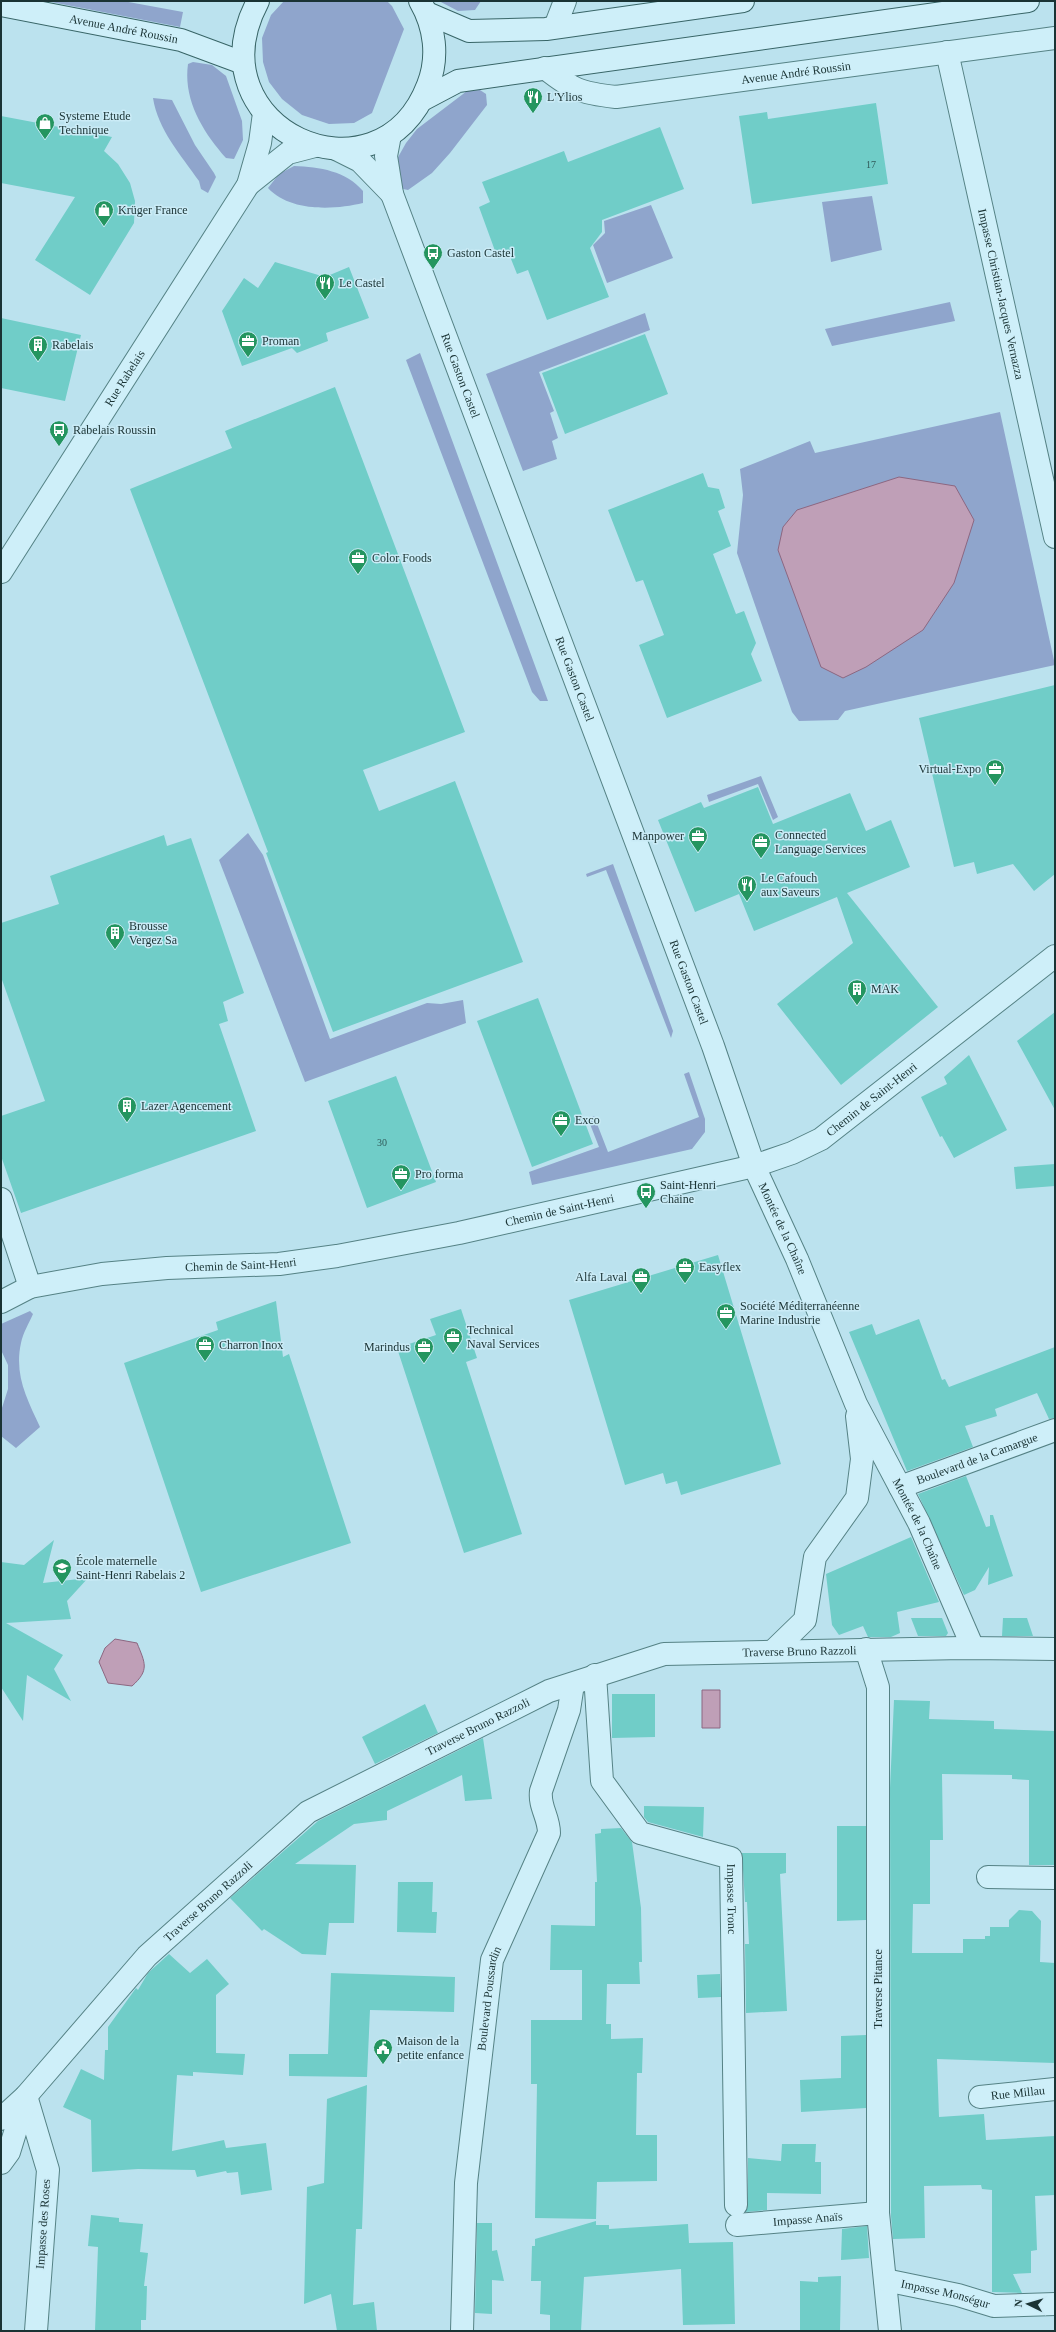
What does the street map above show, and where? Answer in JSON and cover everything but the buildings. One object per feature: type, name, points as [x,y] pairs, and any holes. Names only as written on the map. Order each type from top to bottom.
[{"type":"street","points":[[258,1],[250,17],[244,40],[243,63],[250,90],[264,113],[287,133],[315,146],[336,149],[355,148],[373,143],[390,135],[408,119],[422,100],[433,72],[435,42],[424,7]]},
{"type":"street","points":[[555,28],[565,1]]},
{"type":"street","points":[[424,7],[469,31],[555,28],[743,1]]},
{"type":"street","points":[[422,100],[458,81],[1028,1]]},
{"type":"street","name":"Avenue André Roussin","points":[[1,5],[181,40],[243,63]]},
{"type":"street","name":"Avenue André Roussin","points":[[545,68],[570,87],[589,94],[616,97],[1055,38]]},
{"type":"street","name":"Impasse Christian-Jacques Vernazza","points":[[947,52],[1055,537]]},
{"type":"street","name":"Rue Rabelais","points":[[1,572],[248,185],[260,143],[264,113]]},
{"type":"street","name":"Rue Gaston Castel","points":[[390,135],[386,156],[392,194],[713,1046],[754,1166]]},
{"type":"street","name":"Rue Rabelais","points":[[248,185],[288,153],[315,146]]},
{"type":"street","name":"Rue Gaston Castel","points":[[336,149],[360,161],[392,194]]},
{"type":"street","name":"Chemin de Saint-Henri","points":[[1,1302],[30,1287],[102,1274],[167,1268],[279,1264],[337,1256],[459,1233],[754,1166],[792,1153],[822,1139],[881,1090],[1055,956]]},
{"type":"street","name":"Montée de la Chaîne","points":[[754,1166],[797,1259],[856,1404],[919,1523],[973,1648]]},
{"type":"street","points":[[1,1199],[30,1287]]},
{"type":"street","name":"Montée de la Chaîne","points":[[773,1651],[804,1620],[815,1557],[857,1498],[862,1459],[856,1404]]},
{"type":"street","name":"Boulevard de la Camargue","points":[[900,1487],[1055,1430]]},
{"type":"street","name":"Traverse Bruno Razzoli","points":[[1,2119],[26,2096],[147,1956],[308,1812],[549,1691],[664,1654],[866,1649],[1055,1649]]},
{"type":"street","name":"Traverse Pitance","points":[[866,1649],[878,1687],[878,2213],[890,2331]]},
{"type":"street","name":"Impasse Tronc","points":[[595,1675],[602,1781],[640,1833],[731,1858],[737,2215]]},
{"type":"street","name":"Boulevard Poussardin","points":[[462,2331],[466,2183],[492,1960],[549,1833],[549,1823],[539,1803],[541,1791],[569,1710],[573,1684]]},
{"type":"street","points":[[988,1877],[1055,1878]]},
{"type":"street","name":"Rue Millau","points":[[980,2097],[1055,2089]]},
{"type":"street","name":"Traverse Bruno Razzoli","points":[[1,2163],[9,2152],[26,2096]]},
{"type":"street","name":"Impasse des Roses","points":[[26,2096],[48,2170],[36,2331]]},
{"type":"street","name":"Impasse Anaïs","points":[[737,2215],[878,2213]]},
{"type":"street","name":"Impasse Monségur","points":[[885,2280],[958,2295],[994,2306],[1055,2304]]},
{"type":"shaded area","points":[[46,1],[123,1],[183,12],[180,27]]},
{"type":"shaded area","points":[[284,1],[387,1],[392,6],[404,29],[372,113],[354,123],[329,124],[302,115],[282,99],[269,82],[263,62],[262,38],[271,15]]},
{"type":"shaded area","points":[[439,1],[481,1],[475,10],[458,11]]},
{"type":"shaded area","points":[[193,62],[212,65],[226,76],[242,121],[243,140],[234,159],[226,158],[196,115],[187,77],[188,64]]},
{"type":"shaded area","points":[[480,90],[486,94],[487,105],[450,153],[432,173],[408,190],[403,189],[396,169],[397,159],[406,143],[417,129],[467,91]]},
{"type":"shaded area","points":[[153,98],[172,100],[195,145],[216,177],[208,193],[201,189],[199,181],[171,142],[160,121]]},
{"type":"shaded area","points":[[294,166],[332,171],[349,179],[363,191],[363,203],[339,207],[313,207],[300,205],[277,196],[268,188],[279,174]]},
{"type":"shaded area","points":[[872,196],[882,250],[831,262],[822,202]]},
{"type":"shaded area","points":[[651,205],[673,258],[607,283],[593,245],[605,233],[604,221]]},
{"type":"shaded area","points":[[950,302],[955,321],[832,346],[825,329]]},
{"type":"shaded area","points":[[645,313],[650,330],[539,372],[554,411],[550,413],[558,438],[552,441],[557,459],[523,471],[486,374]]},
{"type":"shaded area","points":[[420,353],[548,701],[540,701],[532,692],[406,360]]},
{"type":"shaded area","points":[[1000,412],[1055,665],[845,711],[838,720],[799,721],[792,712],[737,553],[743,495],[740,469],[810,441],[815,453]]},
{"type":"shaded area","points":[[899,477],[955,486],[974,520],[954,583],[923,630],[866,667],[843,678],[821,667],[778,550],[783,527],[797,510]]},
{"type":"shaded area","points":[[761,776],[778,817],[773,820],[758,784],[709,802],[707,795]]},
{"type":"shaded area","points":[[248,833],[263,855],[330,1039],[427,1003],[441,1004],[463,1000],[466,1023],[305,1082],[219,860]]},
{"type":"shaded area","points":[[613,864],[673,1031],[671,1038],[606,870],[587,877],[586,874]]},
{"type":"shaded area","points":[[689,1072],[705,1119],[705,1132],[692,1149],[532,1185],[529,1172],[599,1147],[588,1119],[594,1116],[608,1152],[699,1117],[684,1074]]},
{"type":"shaded area","points":[[30,1311],[33,1314],[22,1339],[19,1355],[19,1366],[26,1397],[40,1427],[16,1448],[1,1436],[1,1411],[8,1389],[8,1365],[1,1350],[1,1324]]},
{"type":"shaded area","points":[[115,1639],[137,1643],[144,1661],[144,1671],[132,1686],[108,1683],[99,1662],[105,1648]]},
{"type":"shaded area","points":[[702,1690],[720,1690],[720,1728],[702,1728]]},
{"type":"place","name":"L'Ylios","points":[[533,114]]},
{"type":"place","name":"Systeme Etude Technique","points":[[45,140]]},
{"type":"place","name":"Krüger France","points":[[104,227]]},
{"type":"place","name":"Gaston Castel","points":[[433,270]]},
{"type":"place","name":"Le Castel","points":[[325,300]]},
{"type":"place","name":"Proman","points":[[248,358]]},
{"type":"place","name":"Rabelais","points":[[38,362]]},
{"type":"place","name":"Rabelais Roussin","points":[[59,447]]},
{"type":"place","name":"Color Foods","points":[[358,575]]},
{"type":"place","name":"Virtual-Expo","points":[[995,786]]},
{"type":"place","name":"Manpower","points":[[698,853]]},
{"type":"place","name":"Connected Language Services","points":[[761,859]]},
{"type":"place","name":"Le Cafouch aux Saveurs","points":[[747,902]]},
{"type":"place","name":"Brousse Vergez Sa","points":[[115,950]]},
{"type":"place","name":"MAK","points":[[857,1006]]},
{"type":"place","name":"Lazer Agencement","points":[[127,1123]]},
{"type":"place","name":"Exco","points":[[561,1137]]},
{"type":"place","name":"Pro forma","points":[[401,1191]]},
{"type":"place","name":"Saint-Henri Chaine","points":[[646,1209]]},
{"type":"place","name":"Easyflex","points":[[685,1284]]},
{"type":"place","name":"Alfa Laval","points":[[641,1294]]},
{"type":"place","name":"Société Méditerranéenne Marine Industrie","points":[[726,1330]]},
{"type":"place","name":"Technical Naval Services","points":[[453,1354]]},
{"type":"place","name":"Charron Inox","points":[[205,1362]]},
{"type":"place","name":"Marindus","points":[[424,1364]]},
{"type":"place","name":"École maternelle Saint-Henri Rabelais 2","points":[[62,1585]]},
{"type":"place","name":"Maison de la petite enfance","points":[[383,2065]]}]
